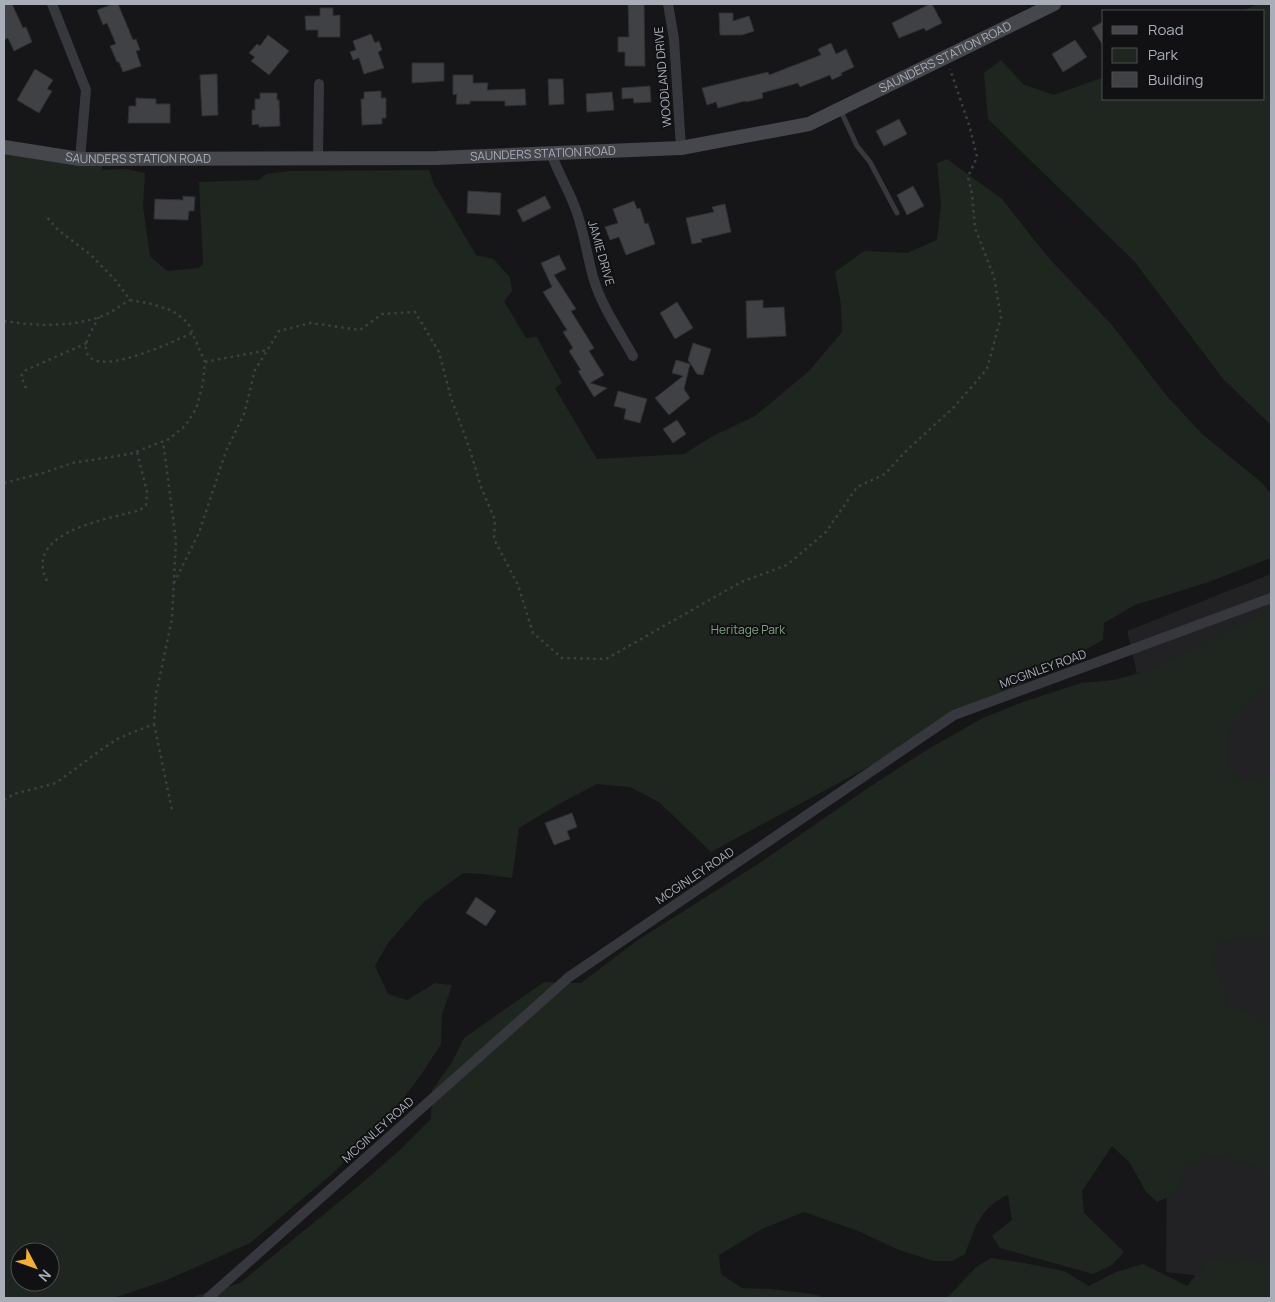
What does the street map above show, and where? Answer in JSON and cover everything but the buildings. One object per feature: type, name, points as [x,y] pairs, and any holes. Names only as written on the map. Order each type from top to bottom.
[{"type":"street","points":[[52,4],[86,90],[80,159]]},
{"type":"street","name":"WOODLAND DRIVE","points":[[668,4],[674,40],[681,148]]},
{"type":"street","name":"SAUNDERS STATION ROAD","points":[[4,147],[80,159],[437,158],[681,148],[809,124],[1054,4]]},
{"type":"street","points":[[318,157],[319,84]]},
{"type":"street","name":"JAMIE DRIVE","points":[[551,153],[557,170],[574,204],[582,227],[593,279],[609,314],[633,356]]},
{"type":"street","name":"MCGINLEY ROAD","points":[[208,1298],[569,977],[954,715],[1271,598]]},
{"type":"lane","points":[[840,109],[857,146],[870,162],[897,213]]},
{"type":"path","points":[[174,583],[199,533],[226,451],[244,414],[255,370],[280,331],[311,324],[360,330],[382,314],[415,312],[439,352],[451,398],[481,487],[495,520],[494,539],[518,585],[533,633],[562,658],[606,659],[741,582],[787,565],[826,532],[857,487],[885,474],[904,453],[954,407],[987,369],[1001,317],[994,278],[975,228],[972,194],[968,177],[977,157],[970,128],[946,57]]},
{"type":"path","points":[[45,215],[58,230],[91,255],[116,281],[130,300]]},
{"type":"path","points":[[4,321],[38,325],[71,323],[109,313],[130,300],[152,304],[173,311],[188,323],[205,362],[203,383],[196,409],[185,426],[163,441],[137,452],[99,460],[72,463],[4,483]]},
{"type":"path","points":[[98,317],[87,343],[88,354],[97,362],[106,362],[154,350],[192,333]]},
{"type":"path","points":[[26,388],[21,376],[26,370],[87,343]]},
{"type":"path","points":[[205,362],[268,350]]},
{"type":"path","points":[[163,441],[176,541],[172,619],[156,694],[154,724],[172,810]]},
{"type":"path","points":[[47,581],[43,573],[43,560],[47,549],[58,538],[75,529],[140,510],[146,505],[147,492],[137,452]]},
{"type":"path","points":[[4,800],[14,794],[56,783],[119,738],[154,724]]},
{"type":"shaded area","points":[[1271,574],[1271,1040],[1215,1011],[1127,631]]},
{"type":"shaded area","points":[[1167,1146],[1271,1154],[1271,1284],[1166,1272]]},
{"type":"green space","points":[[1258,4],[1271,4],[1271,425],[1224,380],[1134,261],[988,119],[984,73],[1001,60],[1023,84],[1054,95],[1102,78],[1102,100],[1265,100],[1265,10],[1244,10]]},
{"type":"green space","name":"Heritage Park","points":[[4,153],[102,165],[102,170],[125,169],[145,173],[143,207],[150,256],[167,271],[199,268],[203,264],[199,182],[259,180],[266,174],[290,171],[429,170],[434,184],[476,255],[493,259],[510,277],[512,291],[504,301],[526,338],[537,337],[562,383],[555,388],[597,459],[684,454],[713,436],[755,416],[809,371],[842,332],[841,305],[835,272],[864,251],[907,253],[937,240],[941,205],[937,163],[947,159],[1002,199],[1047,256],[1112,325],[1166,395],[1201,433],[1262,483],[1271,494],[1271,558],[1206,583],[1135,605],[1104,623],[1103,640],[711,852],[659,802],[630,787],[597,784],[519,828],[512,878],[463,873],[424,902],[388,943],[375,966],[388,994],[407,1000],[435,983],[452,985],[442,1015],[441,1044],[421,1075],[389,1117],[332,1174],[250,1243],[167,1280],[114,1298],[4,1298]]},
{"type":"green space","points":[[1271,612],[1271,685],[1253,701],[1229,730],[1227,763],[1240,781],[1271,775],[1271,930],[1266,937],[1241,937],[1218,943],[1213,960],[1230,1004],[1271,1026],[1271,1173],[1243,1162],[1210,1156],[1184,1169],[1177,1193],[1157,1202],[1146,1192],[1130,1163],[1112,1146],[1082,1191],[1084,1213],[1124,1252],[1112,1265],[1093,1274],[1000,1248],[992,1236],[1012,1220],[1008,1195],[985,1212],[976,1227],[965,1254],[952,1261],[933,1261],[899,1250],[858,1231],[804,1212],[762,1229],[719,1255],[721,1274],[742,1288],[771,1289],[813,1294],[828,1298],[189,1298],[240,1283],[400,1150],[431,1119],[432,1090],[451,1064],[464,1038],[544,982],[581,983],[638,940],[758,864],[868,788],[928,749],[983,718],[1023,702],[1081,683],[1114,680],[1150,670],[1224,631]]},
{"type":"green space","points":[[1231,1256],[1271,1264],[1271,1298],[947,1298],[976,1267],[991,1258],[1064,1271],[1089,1286],[1116,1272],[1143,1264],[1187,1286],[1208,1260]]}]
